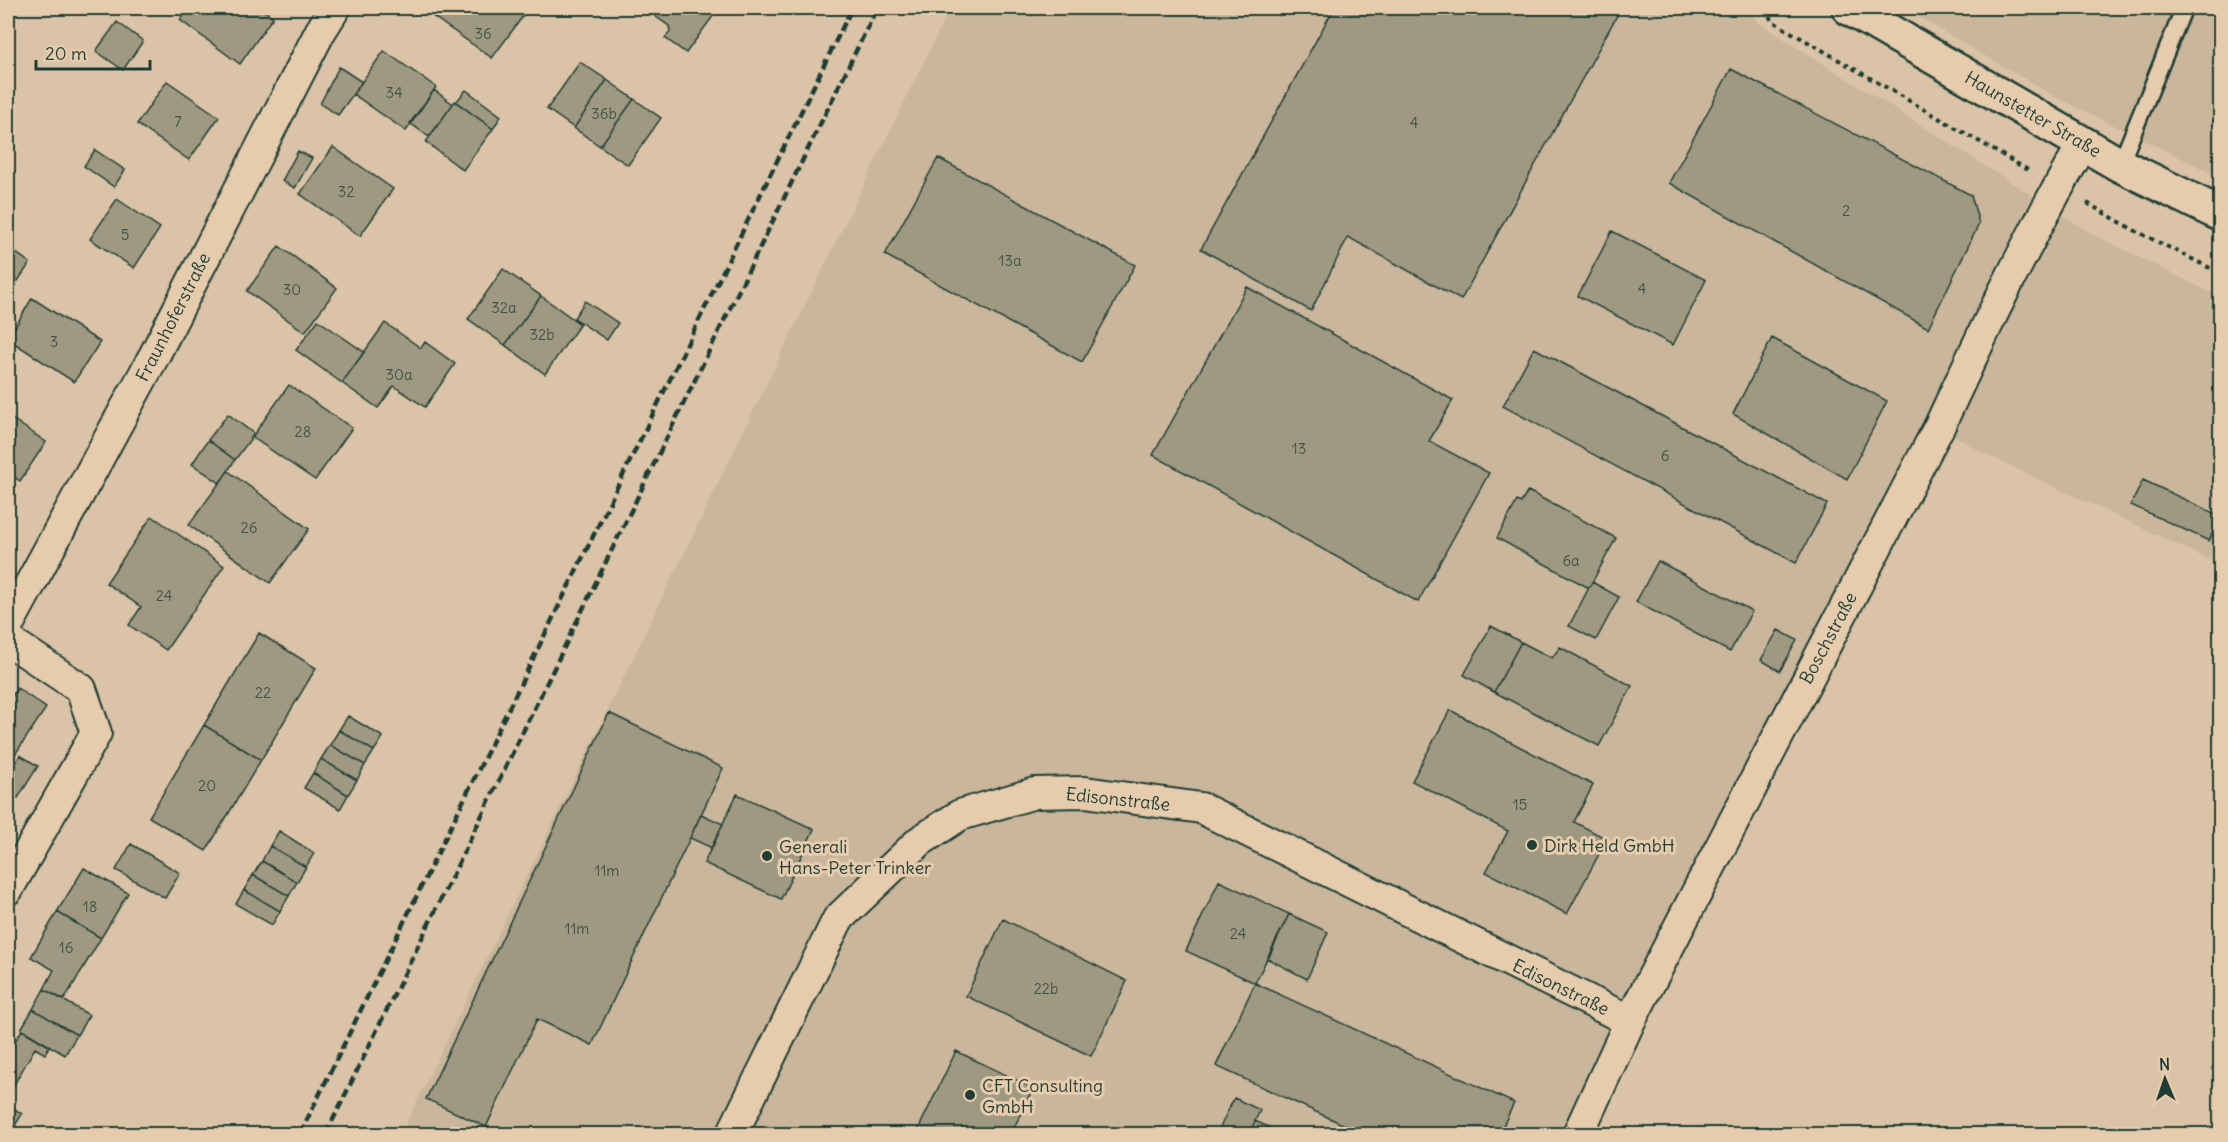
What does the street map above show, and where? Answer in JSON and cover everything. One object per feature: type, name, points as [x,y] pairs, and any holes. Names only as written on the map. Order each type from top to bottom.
[{"type":"street","name":"Fraunhoferstraße","points":[[8,625],[154,356],[320,32],[335,8]]},
{"type":"street","name":"Haunstetter Straße","points":[[1849,8],[2120,165],[2220,214]]},
{"type":"street","name":"Boschstraße","points":[[1578,1134],[1630,1021],[1940,425],[1966,368],[2059,186],[2083,144]]},
{"type":"street","points":[[8,640],[81,689],[96,733],[8,889]]},
{"type":"street","name":"Edisonstraße","points":[[732,1134],[838,919],[920,841],[952,820],[960,815],[1035,793],[1085,792],[1201,808],[1630,1021]]},
{"type":"lane","points":[[2120,165],[2184,8]]},
{"type":"path","points":[[1766,8],[1772,21],[2133,230],[2220,273]]},
{"type":"shaded area","points":[[950,8],[1747,8],[1757,22],[2094,235],[2220,297],[2220,565],[1981,452],[1940,426],[1578,1134],[401,1134]]},
{"type":"shaded area","points":[[1903,8],[2220,8],[2220,177],[2056,97]]},
{"type":"building","points":[[189,8],[260,8],[273,17],[240,64],[180,20]]},
{"type":"building","points":[[421,8],[529,8],[492,58]]},
{"type":"building","points":[[661,8],[719,8],[686,53],[665,38],[670,32],[669,26],[655,16]]},
{"type":"building","points":[[1334,8],[1621,8],[1461,300],[1348,237],[1311,311],[1201,249]]},
{"type":"building","points":[[117,22],[143,41],[123,70],[96,51]]},
{"type":"building","points":[[384,51],[436,87],[406,131],[353,94]]},
{"type":"building","points":[[580,62],[607,80],[574,128],[547,109]]},
{"type":"building","points":[[339,67],[362,82],[338,115],[320,104]]},
{"type":"building","points":[[1731,69],[1971,195],[1979,224],[1928,328],[1669,183]]},
{"type":"building","points":[[607,80],[634,99],[600,146],[574,128]]},
{"type":"building","points":[[167,81],[219,117],[189,160],[137,124]]},
{"type":"building","points":[[434,90],[453,104],[429,137],[410,123]]},
{"type":"building","points":[[466,90],[501,116],[493,129],[456,102]]},
{"type":"building","points":[[634,99],[661,118],[628,165],[600,146]]},
{"type":"building","points":[[455,101],[493,129],[463,170],[426,142]]},
{"type":"building","points":[[333,147],[393,189],[360,236],[300,194]]},
{"type":"building","points":[[95,150],[125,170],[114,187],[84,166]]},
{"type":"building","points":[[298,151],[312,158],[295,188],[282,181]]},
{"type":"building","points":[[938,158],[1135,265],[1082,362],[885,255]]},
{"type":"building","points":[[117,199],[160,228],[134,268],[90,239]]},
{"type":"building","points":[[1612,231],[1706,280],[1673,345],[1578,296]]},
{"type":"building","points":[[279,246],[337,288],[305,332],[247,291]]},
{"type":"building","points":[[8,247],[30,263],[18,281],[8,273]]},
{"type":"building","points":[[503,269],[541,296],[505,345],[468,319]]},
{"type":"building","points":[[1247,287],[1453,400],[1429,441],[1489,473],[1418,602],[1153,455]]},
{"type":"building","points":[[541,296],[580,324],[545,374],[505,345]]},
{"type":"building","points":[[32,298],[100,342],[74,382],[8,339]]},
{"type":"building","points":[[585,301],[618,323],[607,340],[574,318]]},
{"type":"building","points":[[318,320],[364,352],[342,383],[296,350]]},
{"type":"building","points":[[385,323],[421,348],[425,342],[455,364],[425,407],[394,386],[378,408],[342,383]]},
{"type":"building","points":[[1772,338],[1887,401],[1847,479],[1733,414]]},
{"type":"building","points":[[1534,348],[1827,504],[1796,563],[1503,406]]},
{"type":"building","points":[[289,385],[352,428],[315,480],[252,437]]},
{"type":"building","points":[[228,414],[254,434],[235,460],[208,440]]},
{"type":"building","points":[[8,416],[46,442],[20,481],[8,473]]},
{"type":"building","points":[[208,440],[235,460],[220,483],[192,464]]},
{"type":"building","points":[[228,471],[309,529],[270,583],[189,525]]},
{"type":"building","points":[[2143,480],[2220,516],[2209,541],[2131,505]]},
{"type":"building","points":[[1528,491],[1616,538],[1589,588],[1497,538],[1517,501],[1521,503]]},
{"type":"building","points":[[152,516],[224,566],[166,650],[129,625],[141,607],[106,583]]},
{"type":"building","points":[[1658,561],[1752,611],[1730,652],[1636,602]]},
{"type":"building","points":[[1592,582],[1619,597],[1596,640],[1569,626]]},
{"type":"building","points":[[1491,626],[1521,642],[1494,692],[1464,675]]},
{"type":"building","points":[[1778,630],[1797,640],[1780,671],[1761,660]]},
{"type":"building","points":[[259,633],[316,668],[261,760],[204,725]]},
{"type":"building","points":[[1521,642],[1552,658],[1560,647],[1632,686],[1599,746],[1494,692]]},
{"type":"building","points":[[17,688],[46,708],[14,756],[8,752],[8,703]]},
{"type":"building","points":[[1450,710],[1593,785],[1574,822],[1607,839],[1567,914],[1486,872],[1508,831],[1412,781]]},
{"type":"building","points":[[609,713],[723,768],[592,1045],[537,1019],[486,1127],[426,1099]]},
{"type":"building","points":[[348,716],[383,737],[374,751],[339,730]]},
{"type":"building","points":[[204,725],[261,760],[206,851],[149,817]]},
{"type":"building","points":[[339,730],[374,751],[365,765],[330,745]]},
{"type":"building","points":[[330,745],[365,765],[357,780],[321,759]]},
{"type":"building","points":[[20,755],[38,766],[18,798],[8,791],[8,775]]},
{"type":"building","points":[[321,759],[357,780],[348,795],[313,773]]},
{"type":"building","points":[[313,773],[348,795],[340,809],[304,788]]},
{"type":"building","points":[[737,794],[814,829],[781,899],[704,863]]},
{"type":"building","points":[[701,814],[723,824],[712,848],[690,838]]},
{"type":"building","points":[[279,831],[314,853],[306,867],[270,846]]},
{"type":"building","points":[[131,844],[180,873],[165,898],[116,870]]},
{"type":"building","points":[[270,846],[306,867],[297,882],[262,861]]},
{"type":"building","points":[[262,861],[297,882],[289,896],[253,875]]},
{"type":"building","points":[[84,868],[128,893],[101,938],[57,912]]},
{"type":"building","points":[[253,875],[289,896],[280,911],[244,890]]},
{"type":"building","points":[[1219,881],[1289,914],[1255,983],[1186,951]]},
{"type":"building","points":[[244,890],[280,911],[272,925],[236,904]]},
{"type":"building","points":[[57,912],[101,938],[64,1000],[44,989],[54,970],[31,957]]},
{"type":"building","points":[[1289,914],[1328,932],[1307,979],[1268,959]]},
{"type":"building","points":[[1003,919],[1127,981],[1091,1056],[966,996]]},
{"type":"building","points":[[1255,983],[1514,1103],[1499,1134],[1364,1134],[1216,1066]]},
{"type":"building","points":[[44,989],[89,1015],[77,1035],[33,1009]]},
{"type":"building","points":[[33,1009],[77,1035],[65,1055],[21,1029]]},
{"type":"building","points":[[22,1030],[49,1046],[45,1054],[35,1048],[8,1095],[8,1046],[11,1048]]},
{"type":"building","points":[[956,1051],[1033,1088],[1011,1134],[916,1134]]},
{"type":"building","points":[[1234,1098],[1260,1110],[1249,1134],[1217,1134]]},
{"type":"building","points":[[8,1105],[22,1114],[10,1134],[8,1134]]},
{"type":"building","points":[[1255,1121],[1284,1134],[1249,1134]]},
{"type":"railway","points":[[300,1134],[852,8]]},
{"type":"railway","points":[[326,1134],[877,8]]},
{"type":"place","name":"Dirk Held GmbH","points":[[1532,845]]},
{"type":"place","name":"Generali Hans-Peter Trinker","points":[[767,856]]},
{"type":"place","name":"CFT Consulting GmbH","points":[[970,1095]]}]
